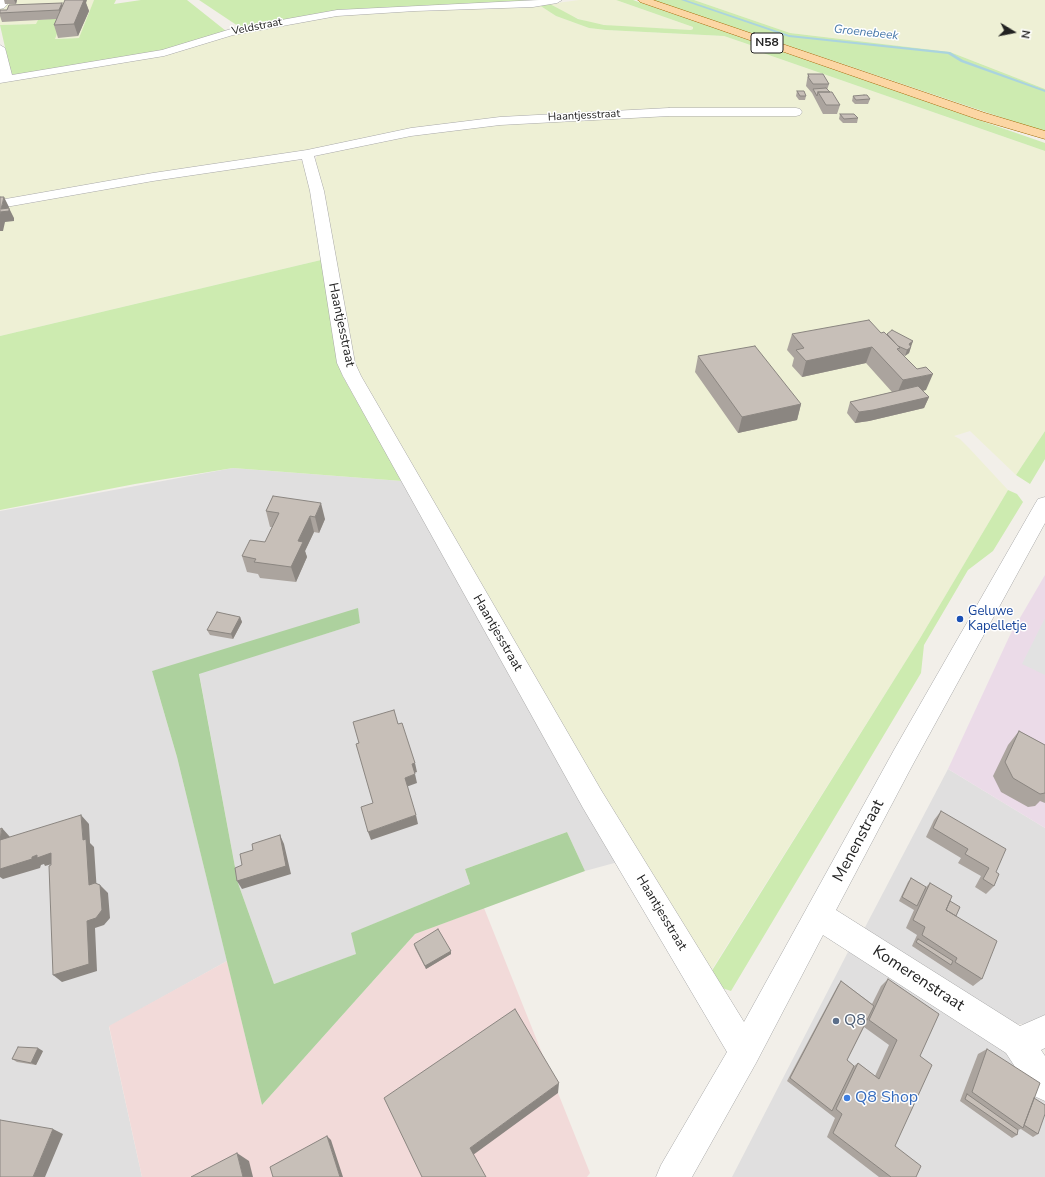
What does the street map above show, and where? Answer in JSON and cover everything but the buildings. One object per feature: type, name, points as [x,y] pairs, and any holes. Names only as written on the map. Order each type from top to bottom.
[{"type":"main road","name":"N58","points":[[643,0],[981,116],[1045,140]]},
{"type":"main road","name":"N58","points":[[981,116],[1045,135]]},
{"type":"street","points":[[0,6],[6,0]]},
{"type":"street","name":"Veldstraat","points":[[0,48],[4,79],[164,53],[231,32],[337,13],[415,8],[541,4],[557,0]]},
{"type":"street","name":"Haantjesstraat","points":[[745,1052],[592,799],[352,376],[346,363],[316,188],[307,154],[411,132],[500,121],[669,112],[796,112]]},
{"type":"street","points":[[0,204],[154,177],[307,154]]},
{"type":"street","name":"Menenstraat","points":[[673,1177],[745,1052],[903,758],[1045,504]]},
{"type":"street","name":"Komerenstraat","points":[[819,916],[1017,1042],[1045,1085]]},
{"type":"street","points":[[1017,1042],[1039,1035],[1045,1031]]},
{"type":"shaded area","points":[[233,468],[402,481],[618,862],[585,871],[567,832],[465,869],[470,884],[352,933],[357,954],[274,984],[238,883],[199,673],[360,623],[152,671],[177,757],[227,961],[109,1027],[142,1177],[0,1177],[0,511]]},
{"type":"shaded area","points":[[1045,575],[1045,828],[948,769],[1010,635]]},
{"type":"shaded area","points":[[1045,618],[1045,675],[1022,664]]},
{"type":"shaded area","points":[[948,769],[1045,828],[1045,1015],[1033,1024],[1014,1024],[862,933]]},
{"type":"shaded area","points":[[484,908],[590,1173],[587,1177],[142,1177],[109,1026],[227,961],[262,1105],[415,934]]},
{"type":"shaded area","points":[[850,948],[1016,1057],[1045,1095],[1045,1177],[732,1177]]},
{"type":"green space","points":[[8,0],[94,0],[80,38],[54,39],[63,19],[36,24],[0,25],[0,9]]},
{"type":"green space","points":[[94,0],[116,0],[114,4],[141,0],[187,0],[226,31],[166,50],[14,75],[11,74],[0,25],[36,24],[38,20],[63,18],[55,39],[79,38]]},
{"type":"green space","points":[[199,0],[547,0],[366,9],[241,28]]},
{"type":"green space","points":[[579,0],[616,0],[693,27],[693,29],[618,27],[591,23],[568,15],[550,4]]},
{"type":"green space","points":[[616,0],[633,0],[1045,143],[1045,151],[763,53],[762,49],[724,36],[589,28],[556,16],[539,5],[550,4],[578,19],[604,25],[693,29],[693,27]]},
{"type":"green space","points":[[653,0],[694,0],[790,33],[950,52],[1045,89],[1045,132]]},
{"type":"green space","points":[[694,0],[1045,0],[1045,89],[950,52],[790,33]]},
{"type":"green space","points":[[539,5],[556,16],[589,28],[724,36],[762,49],[763,53],[1045,151],[1045,431],[1016,475],[970,431],[954,436],[960,439],[969,448],[1008,490],[919,640],[707,977],[353,363],[315,160],[317,156],[493,120],[0,201],[0,82],[222,36],[342,14]]},
{"type":"green space","points":[[293,160],[302,161],[307,168],[321,260],[0,336],[0,207],[39,202],[40,199],[145,181]]},
{"type":"green space","points":[[321,260],[342,375],[402,481],[233,468],[135,484],[0,510],[0,336]]},
{"type":"green space","points":[[1045,431],[1045,459],[1030,484],[1016,475]]},
{"type":"green space","points":[[1008,490],[1017,494],[1023,502],[993,551],[968,570],[924,645],[921,673],[731,991],[722,988],[708,977],[919,640]]},
{"type":"green space","points":[[358,608],[360,623],[199,674],[238,883],[274,984],[356,954],[351,933],[470,884],[465,869],[567,832],[585,871],[415,934],[262,1105],[177,757],[152,671]]},
{"type":"waterway","name":"Groenebeek","points":[[683,0],[789,36],[949,53],[962,61],[1045,91]]},
{"type":"place","name":"Geluwe Kapelletje","points":[[960,619]]},
{"type":"place","name":"Q8","points":[[836,1021]]},
{"type":"place","name":"Q8 Shop","points":[[847,1098]]}]
